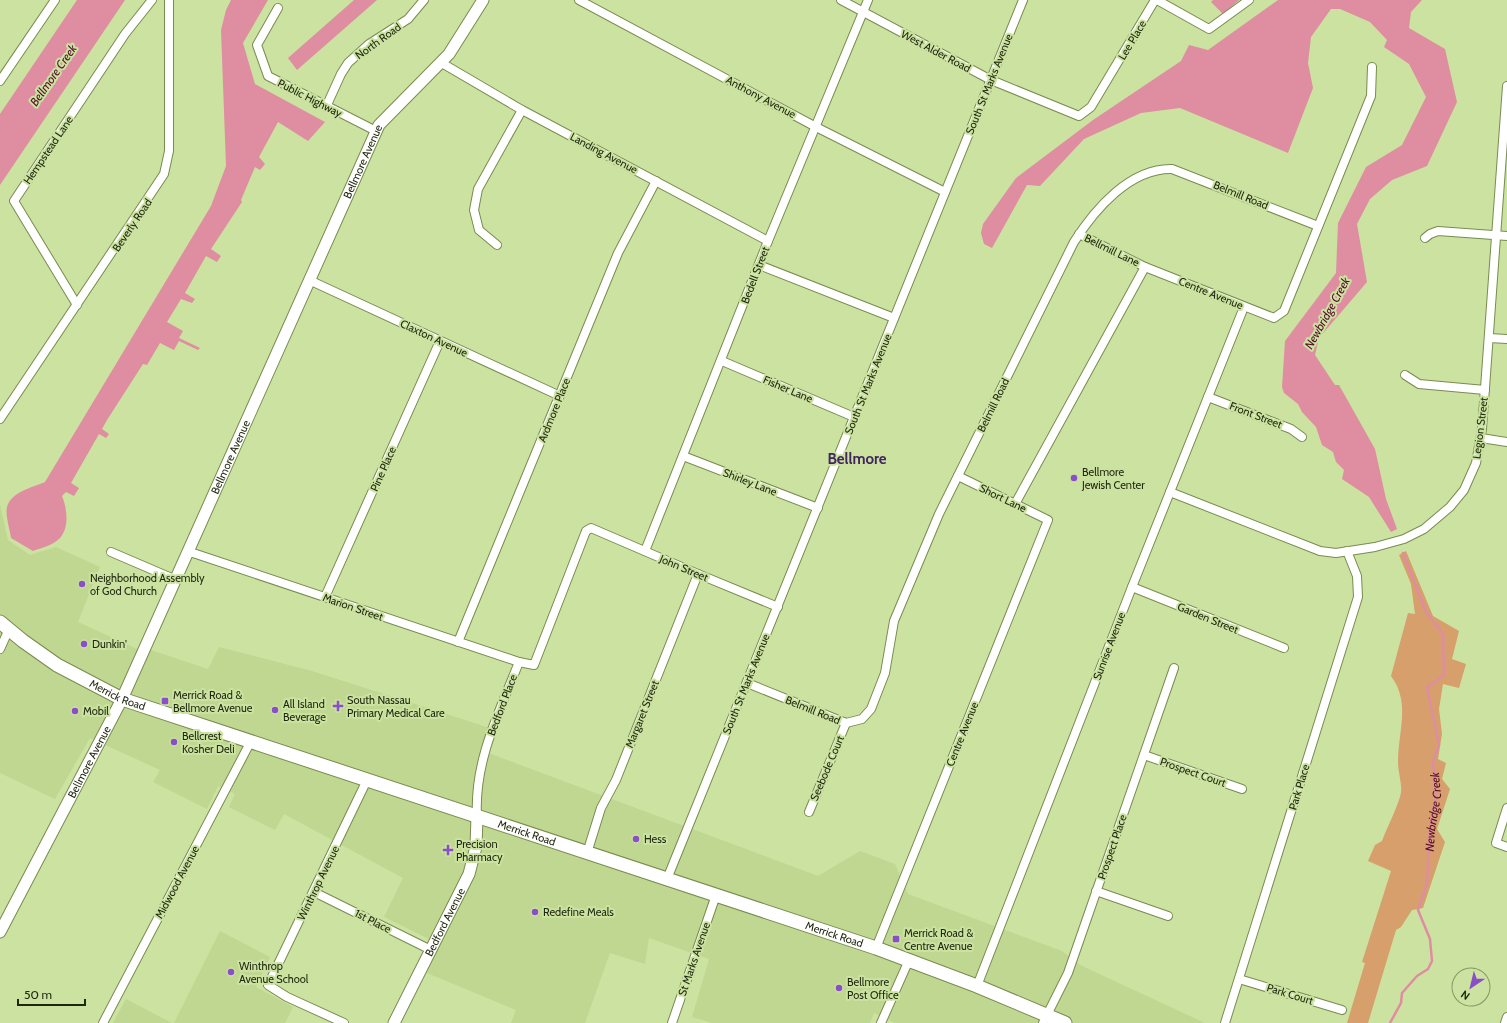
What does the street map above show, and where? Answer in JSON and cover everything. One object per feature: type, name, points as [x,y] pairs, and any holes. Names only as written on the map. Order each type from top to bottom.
[{"type":"main road","name":"Merrick Road","points":[[4,625],[64,670],[122,699],[876,948],[977,986],[1045,1019],[1065,1023]]},
{"type":"street","points":[[0,81],[54,0]]},
{"type":"street","name":"Hempstead Lane","points":[[77,305],[14,201],[125,34],[152,0]]},
{"type":"street","name":"Beverly Road","points":[[0,419],[159,184],[168,163],[169,0]]},
{"type":"street","name":"North Road","points":[[326,107],[341,74],[348,63],[369,44],[408,19],[424,0]]},
{"type":"street","name":"Bellmore Avenue","points":[[0,932],[122,699],[376,131],[387,115],[452,49],[483,0]]},
{"type":"street","name":"Anthony Avenue","points":[[579,0],[816,127],[945,192]]},
{"type":"street","name":"West Alder Road","points":[[841,0],[991,80],[1079,116],[1091,107],[1108,79]]},
{"type":"street","name":"Bedell Street","points":[[645,551],[722,361],[768,241],[868,0]]},
{"type":"street","name":"South St Marks Avenue","points":[[667,879],[1023,0]]},
{"type":"street","points":[[1156,0],[1209,29],[1249,0]]},
{"type":"street","name":"Lee Place","points":[[1108,79],[1156,0]]},
{"type":"street","name":"Public Highway","points":[[278,8],[257,45],[268,76],[326,107],[376,131]]},
{"type":"street","name":"Landing Avenue","points":[[440,62],[522,110],[768,241]]},
{"type":"street","name":"Centre Avenue","points":[[1145,267],[1274,318],[1284,311],[1371,96],[1372,67]]},
{"type":"street","name":"Legion Street","points":[[1170,492],[1310,548],[1336,553],[1404,539],[1433,523],[1450,507],[1464,490],[1476,463],[1481,438],[1505,133],[1507,86]]},
{"type":"street","points":[[497,245],[479,230],[474,210],[475,203],[478,189],[522,110]]},
{"type":"street","name":"Belmill Road","points":[[747,683],[846,723],[862,719],[871,709],[885,673],[894,621],[958,476],[1079,234],[1094,214],[1121,188],[1138,176],[1161,169],[1182,172],[1318,226]]},
{"type":"street","name":"Ardmore Place","points":[[458,642],[618,253],[656,181]]},
{"type":"street","points":[[1425,238],[1438,231],[1507,236]]},
{"type":"street","name":"Bellmill Lane","points":[[1079,234],[1145,267]]},
{"type":"street","points":[[759,265],[894,318]]},
{"type":"street","points":[[1015,504],[1145,267]]},
{"type":"street","name":"Claxton Avenue","points":[[309,280],[560,396]]},
{"type":"street","name":"Sunrise Avenue","points":[[977,986],[1132,587],[1244,307]]},
{"type":"street","points":[[1489,338],[1507,339]]},
{"type":"street","name":"Pine Place","points":[[325,597],[440,340]]},
{"type":"street","name":"Fisher Lane","points":[[722,361],[854,417]]},
{"type":"street","points":[[1405,374],[1419,384],[1484,390]]},
{"type":"street","name":"Front Street","points":[[1208,397],[1292,429],[1302,436]]},
{"type":"street","points":[[1481,438],[1507,442]]},
{"type":"street","name":"Shirley Lane","points":[[683,456],[818,508]]},
{"type":"street","name":"Short Lane","points":[[958,476],[1048,520]]},
{"type":"street","name":"Centre Avenue","points":[[876,948],[1048,520]]},
{"type":"street","name":"John Street","points":[[591,528],[698,574],[778,606]]},
{"type":"street","name":"Bedford Place","points":[[477,816],[476,795],[484,753],[519,662],[534,665],[586,531],[591,528]]},
{"type":"street","name":"Marion Street","points":[[187,551],[519,662]]},
{"type":"street","name":"Park Place","points":[[1225,1023],[1358,597],[1357,576],[1347,551]]},
{"type":"street","points":[[111,552],[174,580]]},
{"type":"street","name":"Margaret Street","points":[[586,853],[601,808],[616,780],[698,574]]},
{"type":"street","name":"Garden Street","points":[[1132,587],[1284,648]]},
{"type":"street","points":[[0,649],[4,625]]},
{"type":"street","name":"Prospect Place","points":[[1045,1019],[1068,973],[1174,668]]},
{"type":"street","name":"Seebode Court","points":[[809,812],[846,723]]},
{"type":"street","name":"Midwood Avenue","points":[[103,1023],[251,741]]},
{"type":"street","name":"Prospect Court","points":[[1144,755],[1242,789]]},
{"type":"street","name":"Winthrop Avenue","points":[[344,1023],[287,997],[268,985],[367,780]]},
{"type":"street","points":[[1507,808],[1496,844],[1507,847]]},
{"type":"street","name":"Bedford Avenue","points":[[394,1023],[469,874],[476,847],[477,816]]},
{"type":"street","points":[[1096,891],[1168,916]]},
{"type":"street","name":"1st Place","points":[[314,892],[431,950]]},
{"type":"street","name":"St Marks Avenue","points":[[672,1023],[716,895]]},
{"type":"street","points":[[881,1023],[908,960]]},
{"type":"street","name":"Park Court","points":[[1239,979],[1342,1010]]},
{"type":"street","points":[[1505,1023],[1507,1016]]},
{"type":"shaded area","points":[[0,505],[8,540],[30,555],[56,547],[100,567],[78,622],[144,652],[145,648],[208,669],[219,647],[312,671],[490,728],[483,751],[818,876],[860,851],[895,864],[908,894],[1062,951],[1080,965],[1205,1023],[895,1023],[874,1013],[870,1023],[712,1023],[692,1017],[709,959],[649,938],[645,964],[610,953],[585,1023],[511,1023],[516,1010],[427,973],[433,941],[384,917],[403,878],[284,814],[275,830],[229,807],[235,794],[218,786],[207,809],[153,782],[160,770],[90,738],[55,799],[0,773]]},
{"type":"shaded area","points":[[1406,551],[1433,616],[1459,631],[1452,659],[1466,664],[1459,688],[1443,684],[1439,709],[1442,734],[1438,759],[1446,763],[1442,779],[1450,789],[1437,829],[1445,842],[1423,908],[1412,910],[1401,927],[1396,930],[1368,1023],[1347,1023],[1365,963],[1362,962],[1391,871],[1368,861],[1375,845],[1382,841],[1396,809],[1401,792],[1398,762],[1402,707],[1401,696],[1391,676],[1408,613],[1415,614],[1411,584],[1399,555]]},
{"type":"shaded area","name":"Winthrop Avenue School","points":[[220,931],[270,957],[256,987],[293,1007],[285,1023],[174,1023]]},
{"type":"shaded area","points":[[126,999],[172,1023],[113,1023]]},
{"type":"water","name":"Bellmore Creek","points":[[77,0],[125,0],[0,185],[0,114]]},
{"type":"water","points":[[231,0],[268,0],[243,43],[255,84],[325,122],[308,141],[278,122],[259,157],[265,164],[260,170],[255,167],[241,200],[242,202],[211,249],[221,256],[217,262],[206,256],[185,293],[195,299],[192,303],[181,299],[167,322],[183,331],[179,338],[200,348],[198,350],[179,341],[174,350],[160,343],[147,365],[143,364],[107,420],[102,429],[109,434],[106,438],[99,434],[71,483],[79,488],[74,496],[66,492],[62,496],[66,512],[66,524],[65,529],[59,539],[54,543],[33,551],[11,538],[7,514],[9,502],[13,497],[23,491],[45,482],[211,206],[226,166],[221,30],[226,10]]},
{"type":"water","points":[[354,0],[377,0],[297,70],[288,58]]},
{"type":"water","points":[[1213,0],[1239,0],[1223,14],[1211,2]]},
{"type":"water","points":[[1278,0],[1422,0],[1411,12],[1409,28],[1445,49],[1457,102],[1427,166],[1392,180],[1370,199],[1357,224],[1367,282],[1319,338],[1315,355],[1335,385],[1339,385],[1375,449],[1386,499],[1397,529],[1391,532],[1369,497],[1342,479],[1344,470],[1336,462],[1333,452],[1322,445],[1316,427],[1302,412],[1298,404],[1284,393],[1282,387],[1285,341],[1336,273],[1338,223],[1366,167],[1402,145],[1426,97],[1409,64],[1384,47],[1387,40],[1370,22],[1340,9],[1331,9],[1311,37],[1308,63],[1313,88],[1288,153],[1180,108],[1141,113],[1084,139],[1040,186],[1027,185],[992,248],[984,244],[981,233],[983,224],[1016,178],[1093,120],[1181,61],[1189,45],[1208,50]]},
{"type":"waterway","name":"Newbridge Creek","points":[[1390,1023],[1401,1003],[1402,993],[1417,976],[1428,969],[1432,961],[1430,939],[1418,910],[1427,884],[1430,831],[1436,795],[1433,762],[1439,745],[1427,687],[1444,675],[1443,634],[1426,612],[1403,553]]},
{"type":"place","name":"Bellmore Jewish Center","points":[[1074,478]]},
{"type":"place","name":"Neighborhood Assembly of God Church","points":[[82,584]]},
{"type":"place","name":"Dunkin'","points":[[84,644]]},
{"type":"place","name":"Merrick Road & Bellmore Avenue","points":[[165,701]]},
{"type":"place","name":"South Nassau Primary Medical Care","points":[[338,706]]},
{"type":"place","name":"All Island Beverage","points":[[275,710]]},
{"type":"place","name":"Mobil","points":[[75,711]]},
{"type":"place","name":"Bellcrest Kosher Deli","points":[[174,742]]},
{"type":"place","name":"Hess","points":[[636,839]]},
{"type":"place","name":"Precision Pharmacy","points":[[448,850]]},
{"type":"place","name":"Redefine Meals","points":[[535,912]]},
{"type":"place","name":"Merrick Road & Centre Avenue","points":[[896,939]]},
{"type":"place","name":"Winthrop Avenue School","points":[[231,972]]},
{"type":"place","name":"Bellmore Post Office","points":[[839,988]]},
{"type":"district","name":"Bellmore","points":[[857,459]]}]
